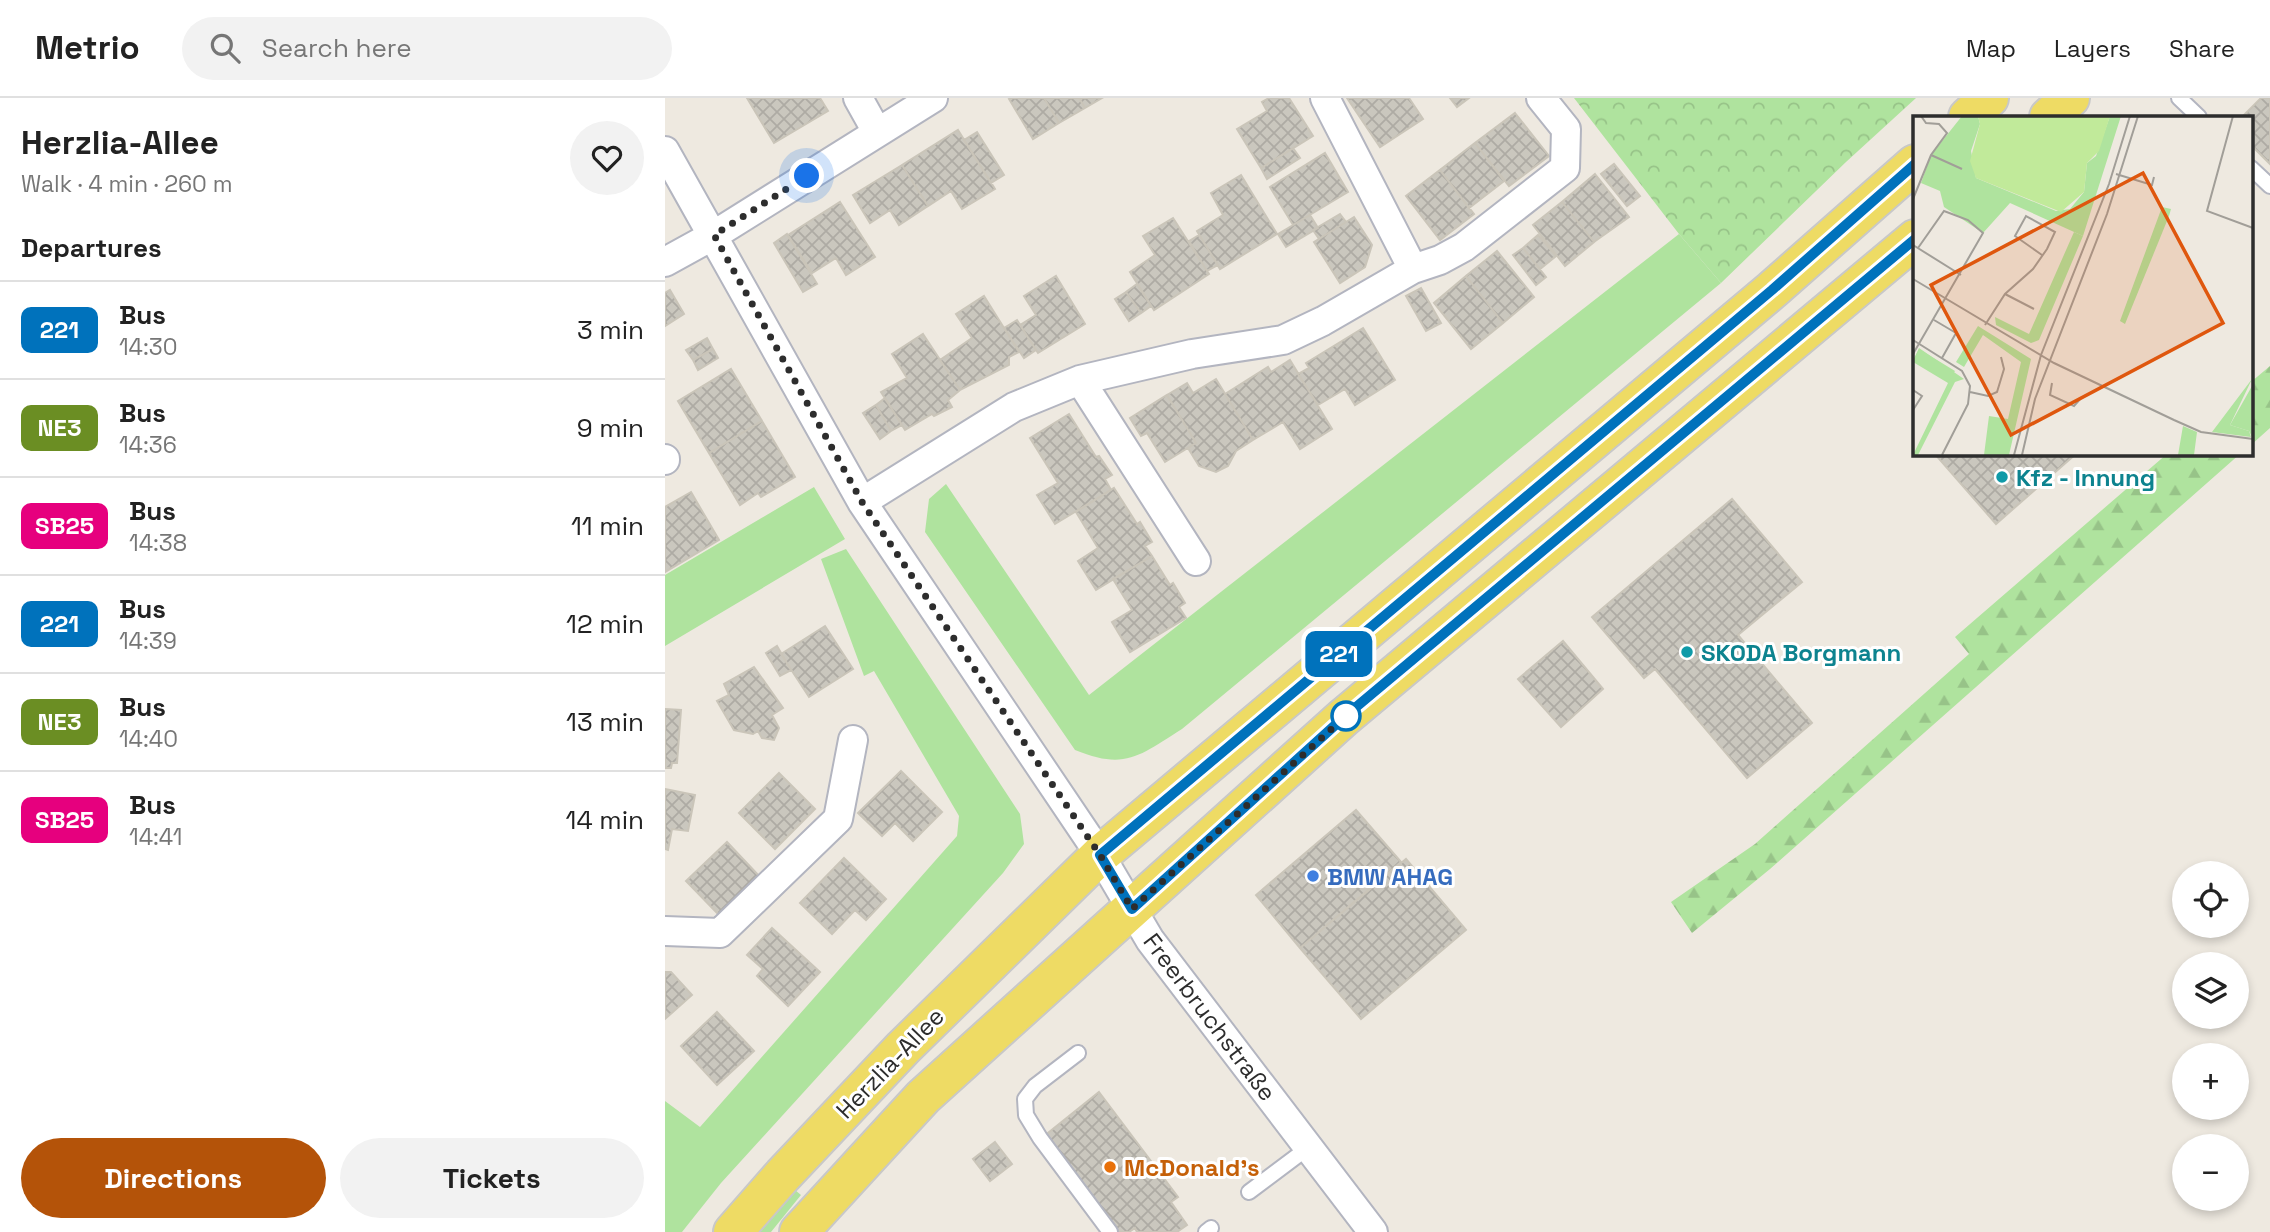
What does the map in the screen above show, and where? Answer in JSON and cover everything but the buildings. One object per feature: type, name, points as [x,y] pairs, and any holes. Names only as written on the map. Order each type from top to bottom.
[{"type":"main road","points":[[1969,116],[1989,98]]},
{"type":"main road","points":[[2050,116],[2070,98]]},
{"type":"main road","name":"Herzlia-Allee","points":[[733,1232],[902,1048],[1100,855],[1761,299],[1913,166]]},
{"type":"main road","name":"Herzlia-Allee","points":[[799,1232],[923,1097],[1343,718],[1913,241]]},
{"type":"street","points":[[858,98],[877,132]]},
{"type":"street","points":[[665,262],[714,235],[933,98]]},
{"type":"street","points":[[1325,98],[1413,269]]},
{"type":"street","points":[[862,502],[1014,407],[1080,380],[1192,354],[1283,340],[1323,321],[1413,269],[1440,260],[1464,247],[1565,168],[1566,129],[1541,98]]},
{"type":"street","name":"Freerbruchstraße","points":[[665,151],[862,502],[1100,855],[1150,940],[1373,1232]]},
{"type":"street","points":[[1080,380],[1196,561]]},
{"type":"street","points":[[665,931],[720,933],[838,819],[853,740]]},
{"type":"lane","points":[[2179,98],[2198,116]]},
{"type":"lane","points":[[2253,169],[2270,186]]},
{"type":"lane","points":[[1078,1053],[1035,1086],[1025,1099],[1026,1115],[1039,1138],[1110,1232]]},
{"type":"lane","points":[[1249,1192],[1309,1147]]},
{"type":"green space","points":[[1574,98],[1916,98],[1721,283],[1679,234]]},
{"type":"green space","points":[[1679,234],[1721,283],[1182,729],[1143,753],[1120,759],[1107,759],[1075,750],[925,532],[929,499],[946,484],[1089,695]]},
{"type":"green space","points":[[2270,366],[2270,428],[2253,443],[2253,380]]},
{"type":"green space","points":[[2166,455],[2239,455],[1770,869],[1692,933],[1671,902],[1755,844],[1969,654],[1955,637]]},
{"type":"green space","points":[[814,487],[845,539],[665,646],[665,575]]},
{"type":"green space","points":[[846,549],[1020,814],[1024,844],[1003,873],[721,1183],[682,1232],[665,1232],[665,1101],[700,1127],[957,836],[959,816],[874,671],[864,676],[821,559]]},
{"type":"green space","points":[[795,1190],[801,1195],[771,1232],[757,1232]]},
{"type":"bus line","name":"221","points":[[1913,166],[1772,290],[1100,855],[1132,909],[1343,718],[1913,241]]},
{"type":"place","name":"Kfz - Innung","points":[[2002,477]]},
{"type":"place","name":"SKODA Borgmann","points":[[1687,652]]},
{"type":"place","name":"BMW AHAG","points":[[1313,876]]},
{"type":"place","name":"McDonald's","points":[[1110,1167]]},
{"type":"route","points":[[807,176],[714,235],[862,502],[1100,855],[1132,909],[1346,716]]}]
